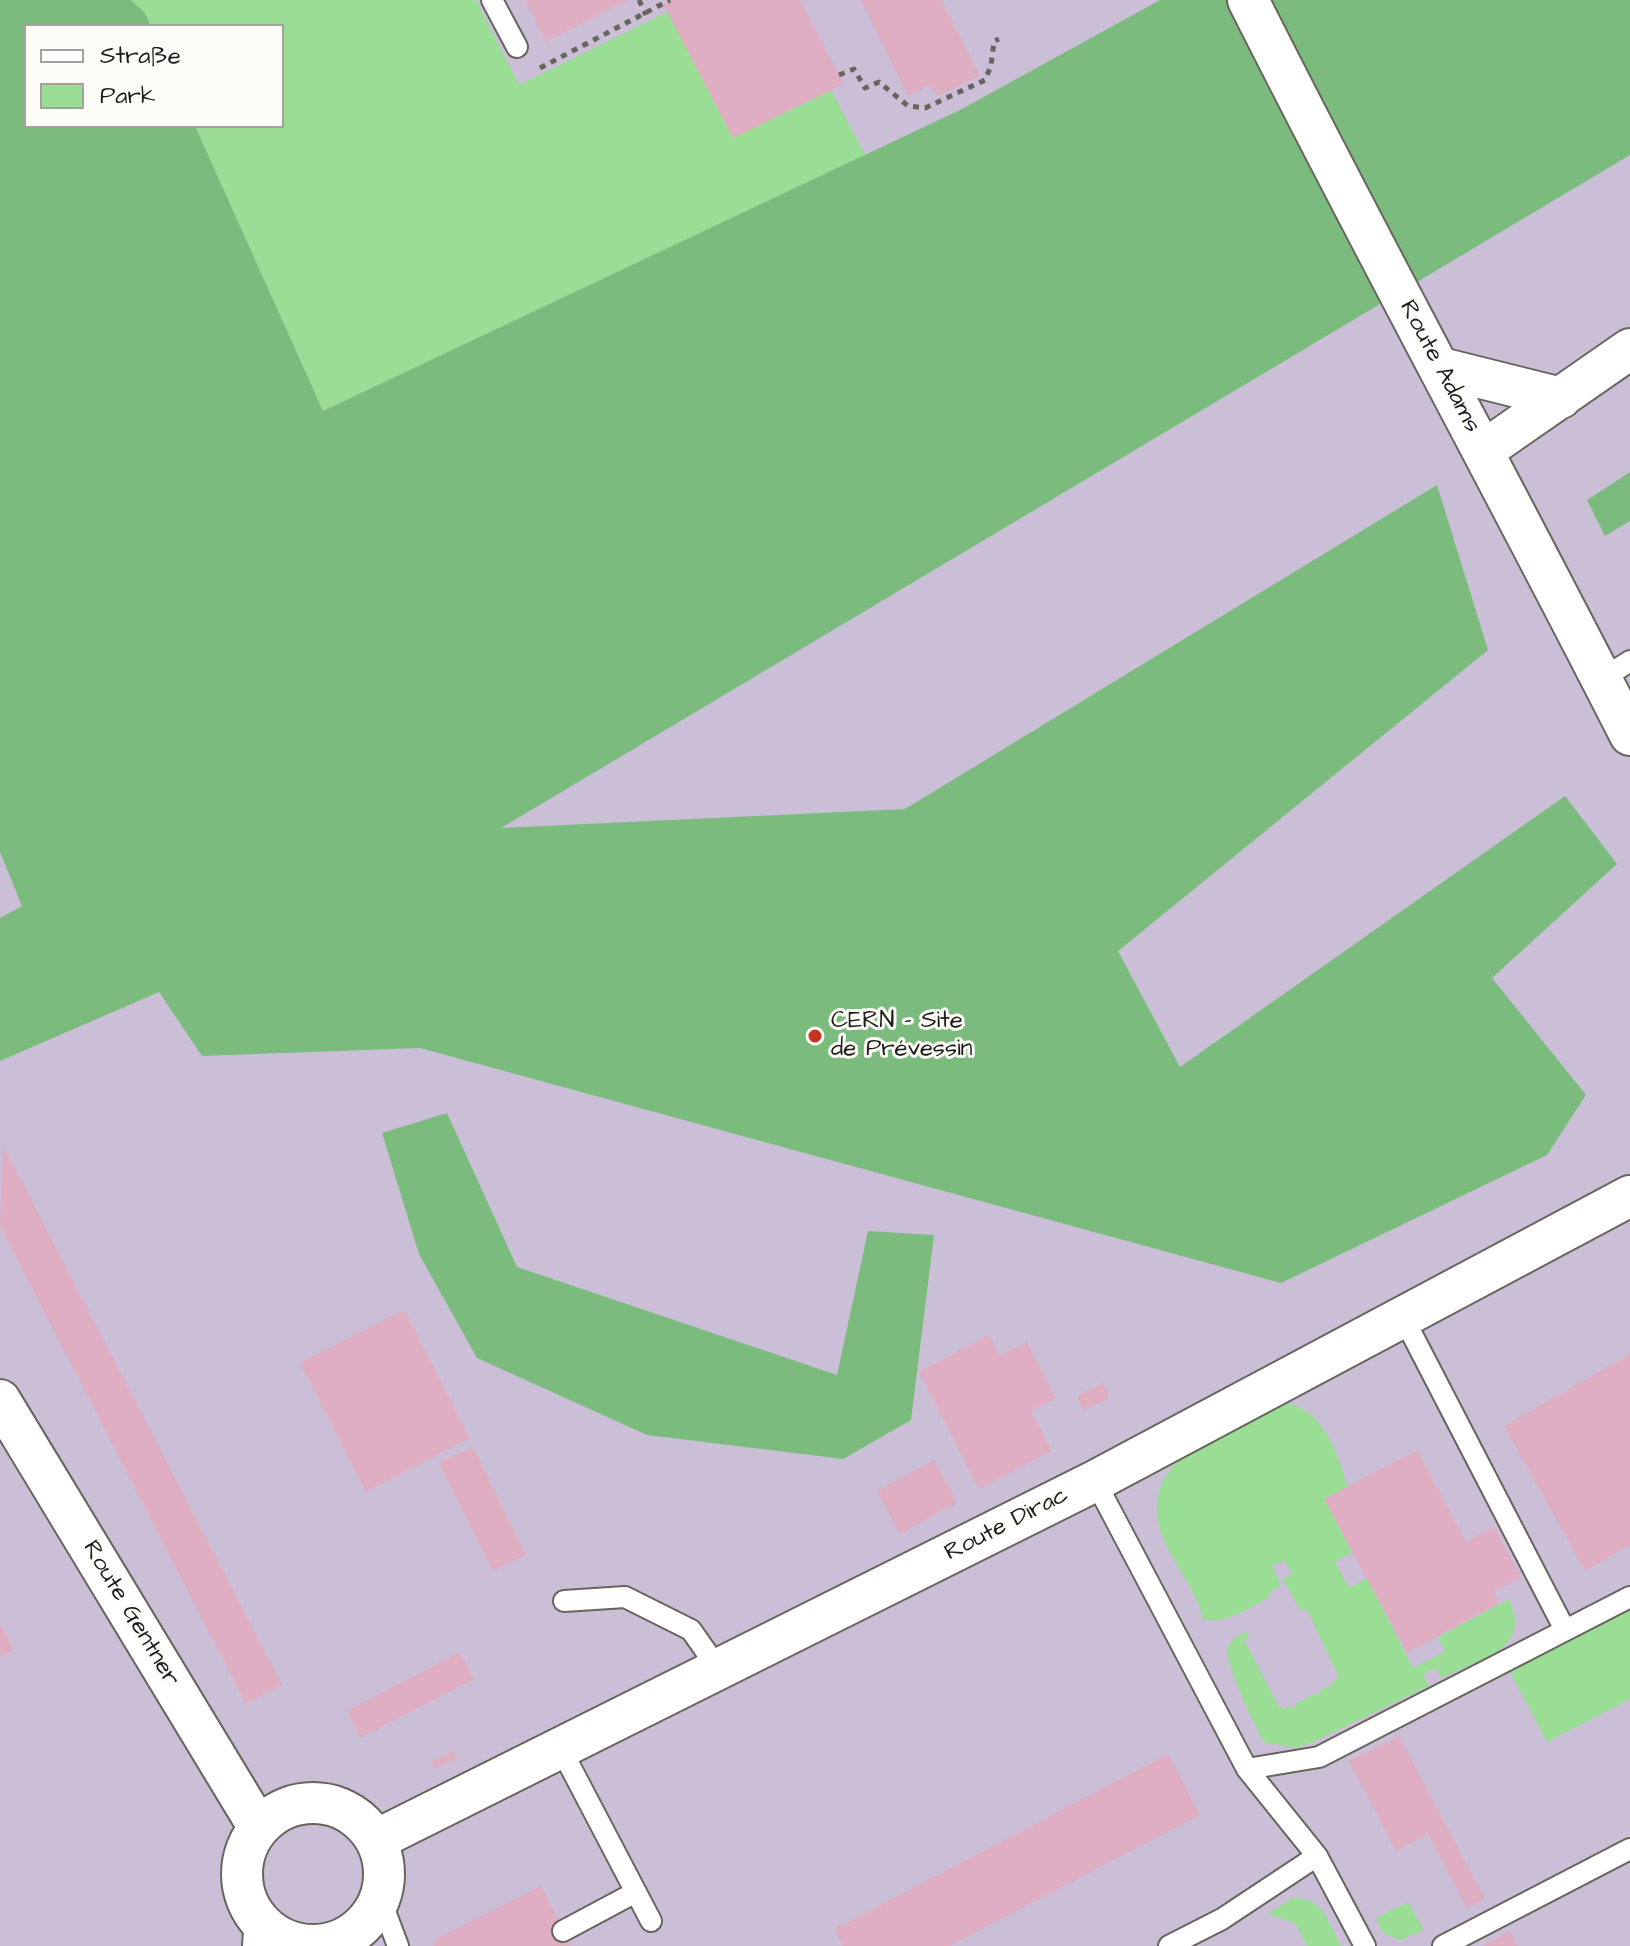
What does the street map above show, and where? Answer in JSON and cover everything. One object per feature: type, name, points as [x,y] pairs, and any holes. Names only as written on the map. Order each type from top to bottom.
[{"type":"street","name":"Route Adams","points":[[1248,0],[1361,225],[1441,368],[1483,451],[1616,670],[1630,735]]},
{"type":"street","points":[[1483,451],[1630,349]]},
{"type":"street","points":[[1441,368],[1561,398]]},
{"type":"street","name":"Route Dirac","points":[[376,1840],[1095,1481],[1630,1196]]},
{"type":"street","name":"Route Gentner","points":[[0,1400],[259,1828]]},
{"type":"street","points":[[318,1802],[340,1808],[360,1821],[376,1840],[385,1874],[380,1898],[367,1920],[348,1936],[328,1945],[303,1944],[254,1930],[242,1874],[247,1850],[259,1828],[271,1817],[293,1806],[318,1802]]},
{"type":"lane","points":[[492,0],[517,47]]},
{"type":"lane","points":[[1402,1315],[1565,1630]]},
{"type":"lane","points":[[1095,1481],[1247,1769],[1317,1856],[1365,1946]]},
{"type":"lane","points":[[564,1601],[625,1597],[691,1630],[719,1670]]},
{"type":"lane","points":[[1247,1769],[1319,1757],[1630,1597]]},
{"type":"lane","points":[[561,1749],[651,1921]]},
{"type":"lane","points":[[1443,1946],[1630,1849]]},
{"type":"lane","points":[[1169,1946],[1222,1919],[1317,1856]]},
{"type":"lane","points":[[563,1931],[636,1892]]},
{"type":"lane","points":[[380,1898],[398,1946]]},
{"type":"path","points":[[639,0],[646,15]]},
{"type":"path","points":[[517,47],[512,50],[524,75],[670,0]]},
{"type":"path","points":[[839,75],[854,69],[865,88],[879,82],[908,106],[925,108],[951,93],[985,80],[991,66],[994,41],[999,39]]},
{"type":"shaded area","name":"CERN - Site de Prévessin","points":[[0,0],[1630,0],[1630,1946],[0,1946]]},
{"type":"green space","points":[[0,0],[131,0],[145,13],[150,24],[24,24],[24,128],[196,128],[323,411],[962,109],[1160,0],[1630,0],[1630,155],[501,828],[905,809],[1437,485],[1488,650],[1118,951],[1180,1067],[1565,796],[1617,864],[1492,978],[1586,1095],[1547,1155],[1281,1283],[420,1048],[202,1056],[159,992],[0,1061],[0,918],[22,906],[0,852]]},
{"type":"green space","points":[[131,0],[476,0],[519,85],[669,11],[831,90],[865,155],[323,411],[196,128],[284,128],[284,24],[150,24],[145,13]]},
{"type":"green space","points":[[1630,472],[1630,521],[1605,536],[1587,500]]},
{"type":"green space","points":[[447,1113],[517,1267],[837,1375],[868,1231],[934,1235],[911,1420],[843,1459],[647,1435],[477,1358],[419,1254],[382,1133]]},
{"type":"green space","points":[[1282,1403],[1308,1413],[1318,1422],[1333,1446],[1348,1487],[1325,1499],[1352,1552],[1335,1562],[1349,1588],[1367,1578],[1413,1668],[1445,1652],[1438,1637],[1509,1599],[1515,1616],[1514,1630],[1508,1641],[1486,1658],[1442,1678],[1436,1668],[1423,1674],[1429,1686],[1295,1748],[1264,1742],[1228,1655],[1231,1642],[1247,1631],[1249,1636],[1244,1640],[1279,1707],[1285,1709],[1291,1705],[1295,1710],[1295,1704],[1314,1694],[1320,1696],[1318,1691],[1333,1685],[1332,1681],[1339,1677],[1306,1608],[1300,1610],[1283,1579],[1292,1574],[1284,1560],[1272,1566],[1281,1585],[1269,1593],[1270,1597],[1229,1618],[1203,1619],[1196,1599],[1165,1542],[1157,1513],[1160,1489],[1171,1469],[1189,1452],[1235,1425]]},
{"type":"green space","points":[[1630,1609],[1630,1699],[1547,1742],[1509,1670]]},
{"type":"green space","points":[[1292,1898],[1311,1901],[1318,1906],[1341,1946],[1307,1946],[1295,1923],[1268,1914]]},
{"type":"green space","points":[[1408,1902],[1424,1930],[1400,1940],[1383,1933],[1376,1918]]},
{"type":"building","points":[[525,0],[628,0],[546,42]]},
{"type":"building","points":[[671,0],[800,0],[844,84],[733,138],[663,4]]},
{"type":"building","points":[[861,0],[941,0],[980,76],[938,96],[929,85],[908,96]]},
{"type":"building","points":[[3,1145],[282,1685],[246,1704],[0,1226]]},
{"type":"building","points":[[404,1310],[470,1438],[366,1492],[300,1363]]},
{"type":"building","points":[[989,1335],[1000,1356],[1027,1342],[1056,1398],[1031,1411],[1052,1451],[979,1489],[919,1372]]},
{"type":"building","points":[[1630,1354],[1630,1545],[1585,1571],[1504,1426]]},
{"type":"building","points":[[1103,1383],[1110,1398],[1084,1411],[1077,1396]]},
{"type":"building","points":[[473,1447],[526,1555],[493,1571],[439,1463]]},
{"type":"building","points":[[1417,1450],[1466,1542],[1494,1527],[1521,1577],[1493,1592],[1499,1603],[1407,1653],[1324,1499]]},
{"type":"building","points":[[934,1460],[957,1503],[900,1534],[877,1491]]},
{"type":"building","points":[[0,1624],[14,1649],[0,1657]]},
{"type":"building","points":[[460,1652],[474,1679],[360,1738],[347,1711]]},
{"type":"building","points":[[1399,1736],[1485,1899],[1467,1908],[1428,1834],[1396,1851],[1349,1761]]},
{"type":"building","points":[[453,1751],[457,1758],[435,1769],[431,1762]]},
{"type":"building","points":[[1168,1754],[1200,1815],[949,1946],[843,1946],[835,1929]]},
{"type":"building","points":[[541,1886],[571,1946],[435,1946],[432,1941]]},
{"type":"building","points":[[1510,1931],[1518,1946],[1482,1946]]},
{"type":"place","name":"CERN - Site de Prévessin","points":[[815,1036]]}]
